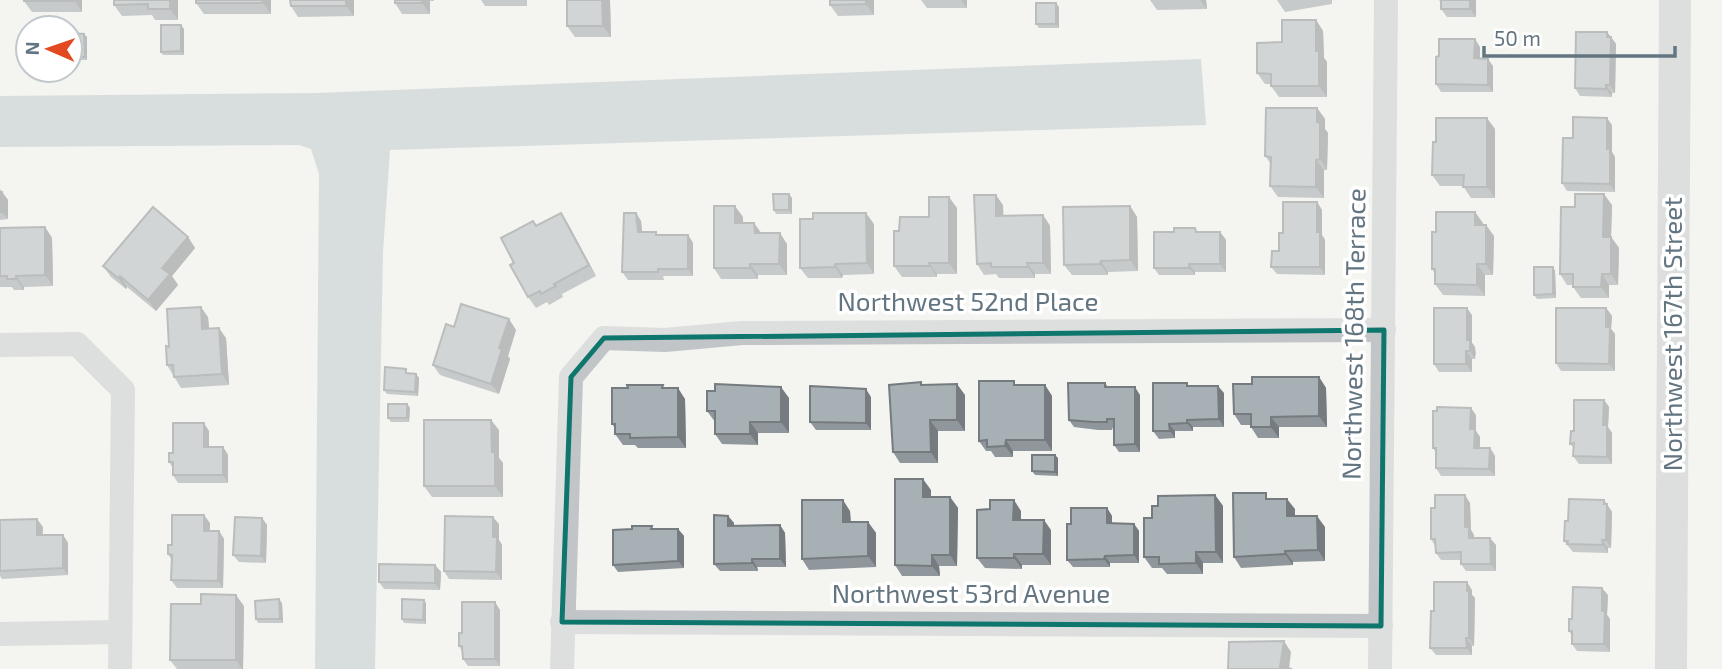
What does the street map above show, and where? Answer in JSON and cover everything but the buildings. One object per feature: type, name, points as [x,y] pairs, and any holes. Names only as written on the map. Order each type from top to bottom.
[{"type":"street","name":"Northwest 168th Terrace","points":[[1380,669],[1386,0]]},
{"type":"street","name":"Northwest 167th Street","points":[[1671,669],[1675,0]]},
{"type":"street","name":"Northwest 52nd Place","points":[[562,622],[571,377],[604,338],[665,340],[756,333],[1384,330]]},
{"type":"street","points":[[0,345],[76,344],[123,390],[120,669]]},
{"type":"street","name":"Northwest 53rd Avenue","points":[[562,622],[1381,626]]},
{"type":"street","points":[[562,622],[562,669]]},
{"type":"street","points":[[0,634],[120,632]]},
{"type":"highlighted area","points":[[1384,330],[1381,626],[562,622],[571,377],[604,338]]},
{"type":"shaded area","points":[[1201,59],[1206,125],[390,150],[383,252],[375,669],[315,669],[319,174],[311,149],[299,145],[0,147],[0,96],[316,93]]}]
